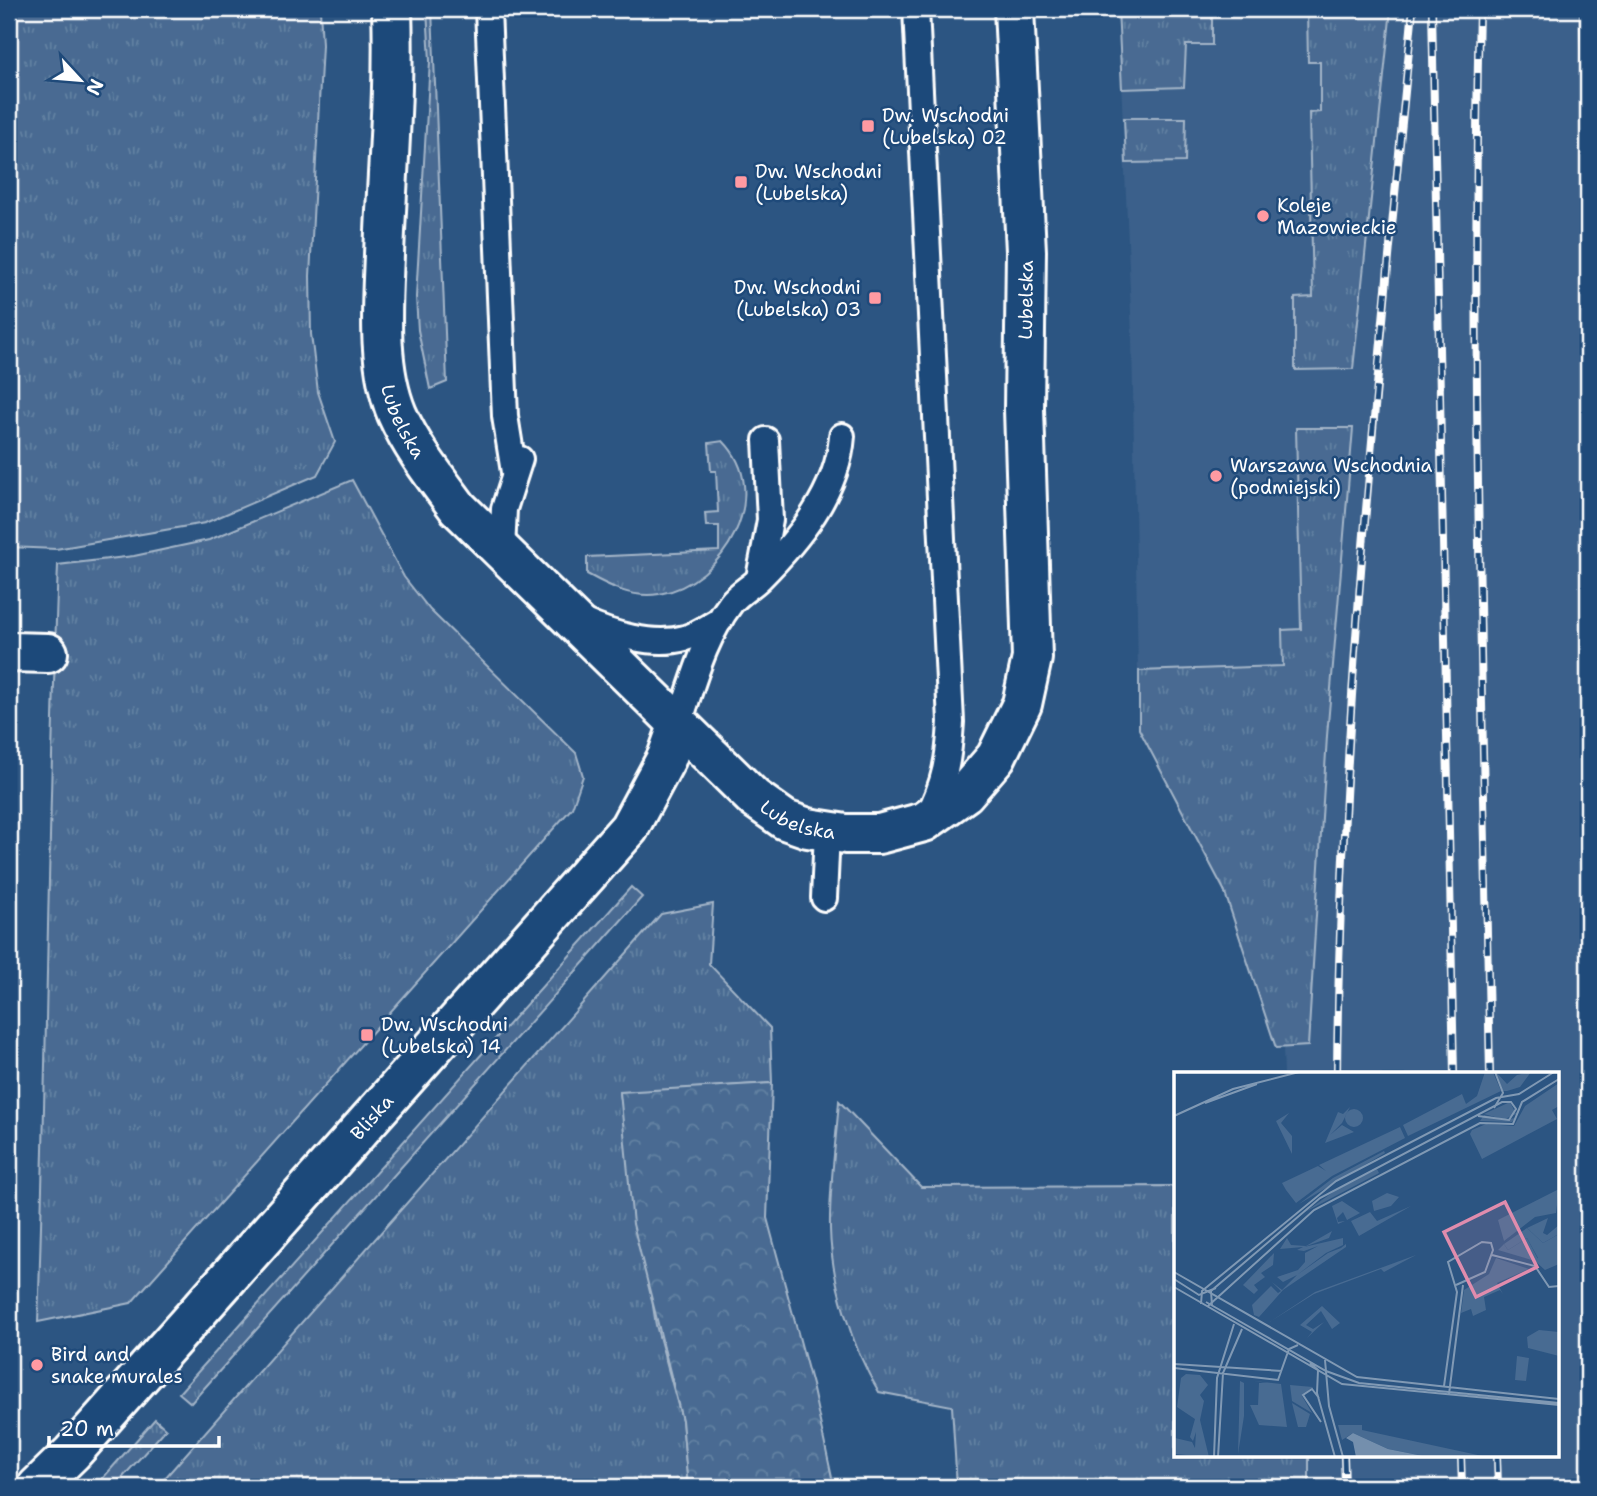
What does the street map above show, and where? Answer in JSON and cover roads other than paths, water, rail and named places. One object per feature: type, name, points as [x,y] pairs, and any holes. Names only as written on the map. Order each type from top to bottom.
[{"type":"street","name":"Lubelska","points":[[392,9],[394,63],[381,339],[396,412],[420,455],[458,508],[754,798],[785,820],[827,832],[879,834],[924,822],[965,793],[996,757],[1022,704],[1032,658],[1024,409],[1026,251],[1014,9]]},
{"type":"street","points":[[9,652],[48,653]]},
{"type":"street","name":"Bliska","points":[[37,1487],[72,1453],[629,828],[667,757],[678,726]]},
{"type":"lane","points":[[488,9],[505,416],[519,461],[504,509],[502,551]]},
{"type":"lane","points":[[916,9],[951,722],[949,761],[940,793],[924,822]]},
{"type":"lane","points":[[678,726],[704,646],[733,600],[759,579],[818,511],[840,454],[842,436]]},
{"type":"lane","points":[[759,579],[770,520],[766,440]]},
{"type":"lane","points":[[563,611],[597,628],[648,640],[685,638],[720,620]]},
{"type":"lane","points":[[824,898],[827,832]]},
{"type":"railway","points":[[1337,1072],[1345,807],[1353,674],[1413,9]]},
{"type":"railway","points":[[1432,9],[1454,1072]]},
{"type":"railway","points":[[1479,9],[1477,408],[1490,1072]]},
{"type":"railway","points":[[1583,9],[1588,217]]},
{"type":"railway","points":[[1344,1458],[1345,1487]]},
{"type":"railway","points":[[1461,1458],[1462,1487]]},
{"type":"railway","points":[[1497,1458],[1498,1487]]},
{"type":"place","name":"Dw. Wschodni (Lubelska) 02","points":[[868,126]]},
{"type":"place","name":"Dw. Wschodni (Lubelska)","points":[[741,182]]},
{"type":"place","name":"Koleje Mazowieckie","points":[[1263,216]]},
{"type":"place","name":"Dw. Wschodni (Lubelska) 03","points":[[875,298]]},
{"type":"place","name":"Warszawa Wschodnia (podmiejski)","points":[[1216,476]]},
{"type":"place","name":"Dw. Wschodni (Lubelska) 14","points":[[367,1035]]},
{"type":"place","name":"Bird and snake murales","points":[[37,1365]]}]
